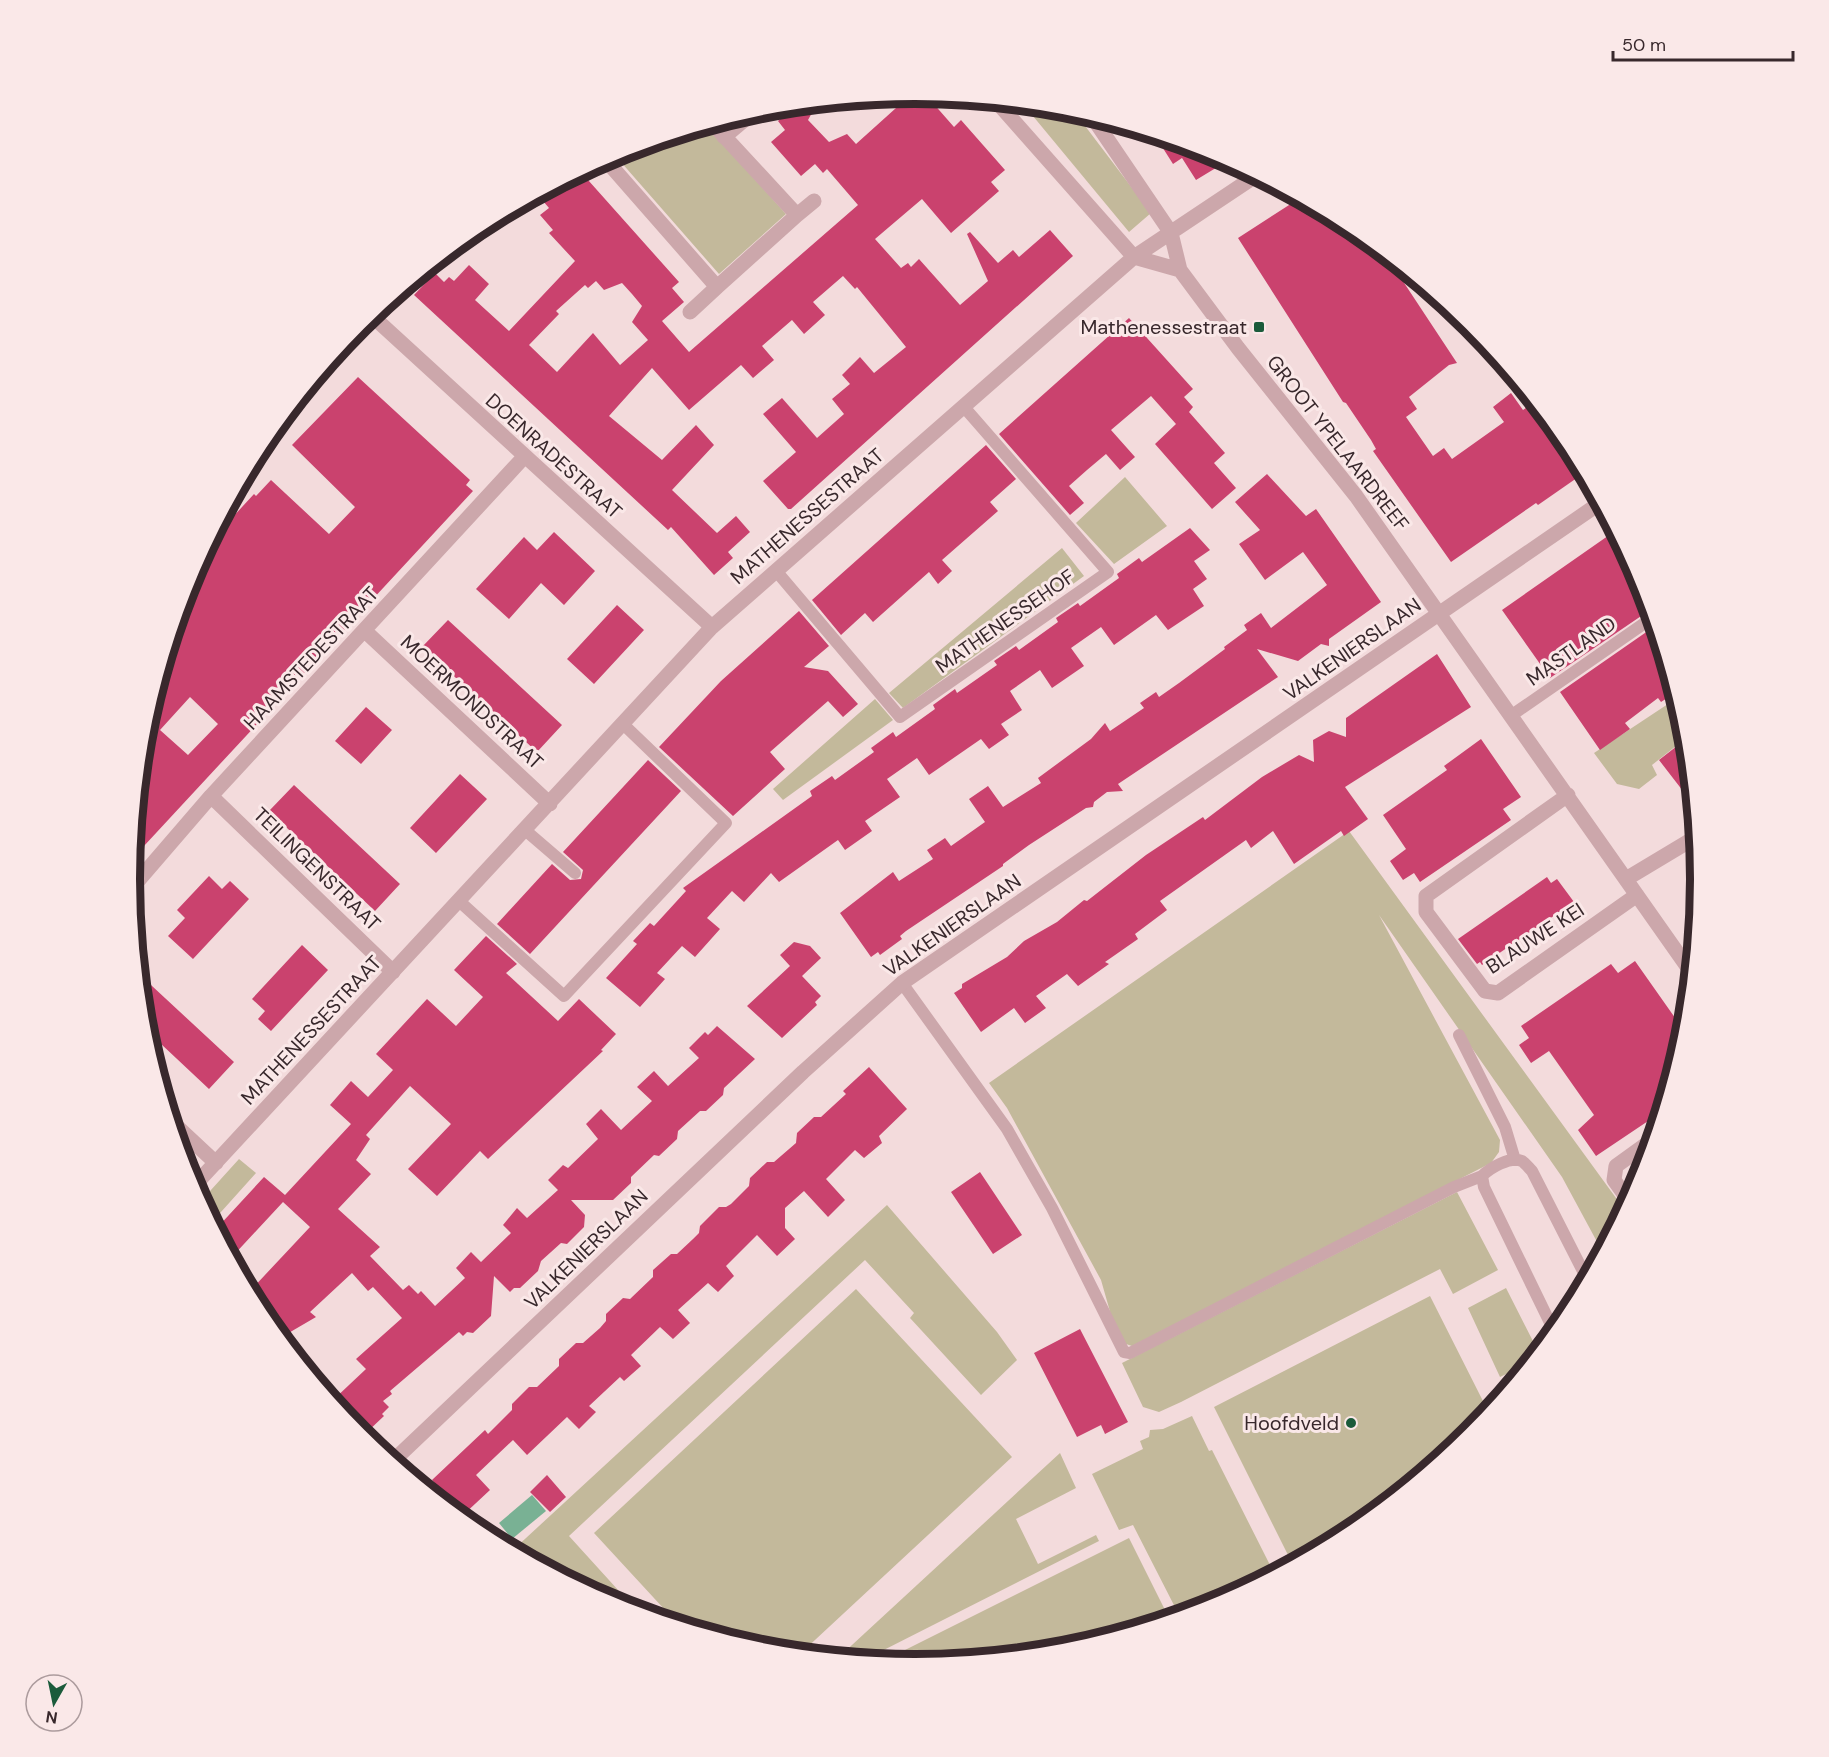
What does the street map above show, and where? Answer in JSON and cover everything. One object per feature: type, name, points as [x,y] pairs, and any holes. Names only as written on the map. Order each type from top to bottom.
[{"type":"street","points":[[1003,109],[1134,257],[1180,270]]},
{"type":"street","points":[[724,137],[740,124]]},
{"type":"street","name":"GROOT YPELAARDREEF","points":[[1098,126],[1171,233],[1180,270],[1238,348],[1356,496],[1440,614]]},
{"type":"street","points":[[717,129],[797,215]]},
{"type":"street","points":[[611,165],[717,287]]},
{"type":"street","name":"MATHENESSESTRAAT","points":[[200,1180],[712,627],[1134,257],[1250,180]]},
{"type":"street","points":[[690,312],[814,201]]},
{"type":"street","name":"DOENRADESTRAAT","points":[[377,320],[712,627]]},
{"type":"street","name":"HAAMSTEDESTRAAT","points":[[140,878],[211,796],[366,631],[524,457]]},
{"type":"street","name":"VALKENIERSLAAN","points":[[398,1456],[803,1072],[902,982],[1594,507]]},
{"type":"street","points":[[1440,614],[1685,963]]},
{"type":"street","name":"MOERMONDSTRAAT","points":[[366,631],[550,804]]},
{"type":"street","name":"BLAUWE KEI","points":[[1568,795],[1426,896],[1426,912],[1485,991],[1498,993],[1637,895]]},
{"type":"street","name":"TEILINGENSTRAAT","points":[[211,796],[393,972]]},
{"type":"street","points":[[1626,879],[1689,841]]},
{"type":"street","points":[[182,1132],[216,1163]]},
{"type":"street","points":[[1623,1192],[1614,1179],[1616,1166],[1641,1148]]},
{"type":"lane","name":"MATHENESSEHOF","points":[[777,572],[900,717],[1108,572],[964,407]]},
{"type":"lane","name":"MASTLAND","points":[[1512,715],[1646,622]]},
{"type":"lane","points":[[459,902],[564,996],[726,824],[623,724]]},
{"type":"lane","points":[[525,830],[575,873]]},
{"type":"lane","points":[[902,982],[1007,1129],[1052,1208],[1124,1352],[1130,1353],[1454,1187],[1482,1176],[1489,1169],[1515,1160],[1522,1161],[1532,1171],[1583,1271]]},
{"type":"lane","points":[[1460,1035],[1504,1127],[1515,1160]]},
{"type":"lane","points":[[1482,1176],[1496,1216],[1549,1322]]},
{"type":"shaded area","points":[[1030,112],[1082,122],[1151,213],[1129,232]]},
{"type":"shaded area","points":[[711,131],[786,214],[719,274],[620,161]]},
{"type":"shaded area","points":[[1125,477],[1167,526],[1114,564],[1076,523]]},
{"type":"shaded area","points":[[1062,548],[1084,576],[903,708],[889,693]]},
{"type":"shaded area","points":[[875,699],[893,720],[783,800],[773,789]]},
{"type":"shaded area","points":[[1669,703],[1678,745],[1652,765],[1657,775],[1639,789],[1617,784],[1594,753]]},
{"type":"shaded area","points":[[1349,831],[1619,1202],[1598,1244],[1562,1177],[1379,915],[1500,1140],[1499,1152],[1491,1163],[1132,1346],[1126,1344],[1111,1315],[1101,1280],[1007,1108],[989,1083]]},
{"type":"shaded area","points":[[239,1159],[256,1173],[217,1216],[207,1194]]},
{"type":"shaded area","points":[[1457,1192],[1498,1270],[1453,1294],[1440,1269],[1181,1402],[1159,1412],[1143,1407],[1122,1363]]},
{"type":"shaded area","points":[[887,1205],[997,1332],[1017,1360],[981,1395],[910,1318],[914,1313],[865,1260],[569,1536],[625,1597],[572,1574],[519,1545]]},
{"type":"shaded area","points":[[1506,1288],[1534,1343],[1511,1372],[1500,1377],[1468,1308]]},
{"type":"shaded area","points":[[856,1289],[1012,1457],[808,1646],[763,1639],[668,1613],[594,1533]]},
{"type":"shaded area","name":"Hoofdveld","points":[[1430,1296],[1484,1403],[1463,1427],[1386,1493],[1345,1523],[1289,1557],[1214,1407]]},
{"type":"shaded area","points":[[1192,1416],[1209,1451],[1212,1450],[1271,1567],[1211,1595],[1175,1608],[1133,1525],[1119,1530],[1092,1474],[1143,1449],[1140,1441],[1149,1437],[1150,1430],[1163,1429]]},
{"type":"shaded area","points":[[1060,1453],[1076,1488],[1016,1519],[1038,1564],[1096,1535],[1099,1541],[879,1653],[846,1650]]},
{"type":"shaded area","points":[[532,1495],[546,1511],[512,1539],[499,1523]]},
{"type":"shaded area","points":[[1129,1538],[1166,1611],[1066,1639],[1016,1647],[965,1652],[898,1653]]},
{"type":"building","points":[[893,104],[934,104],[954,127],[961,120],[1005,170],[991,182],[999,191],[951,233],[922,199],[875,239],[901,268],[908,263],[911,267],[919,259],[960,305],[988,281],[967,234],[970,232],[998,263],[1013,250],[1019,257],[1050,230],[1073,256],[791,509],[788,509],[763,481],[796,452],[763,414],[782,398],[817,438],[844,414],[832,399],[850,384],[842,375],[860,357],[874,373],[906,347],[857,287],[855,289],[843,276],[813,302],[825,315],[804,334],[792,320],[762,346],[774,360],[753,378],[741,365],[689,410],[652,368],[609,416],[662,460],[696,425],[714,445],[672,490],[717,533],[736,516],[750,532],[728,552],[733,558],[714,575],[671,527],[668,530],[414,295],[435,273],[444,282],[449,277],[454,281],[469,265],[489,284],[475,300],[509,331],[575,261],[549,233],[553,230],[540,215],[549,208],[542,199],[585,177],[679,282],[672,288],[684,302],[662,321],[689,352],[858,205],[827,169],[823,173],[815,164],[801,176],[771,142],[785,130],[778,121],[785,114],[814,110],[808,120],[829,142],[847,134],[856,144],[896,108]],"holes":[[[596,281],[604,290],[622,283],[642,306],[632,322],[648,340],[620,365],[593,333],[557,372],[529,345],[559,314],[556,311],[585,285],[588,288]]]},
{"type":"building","points":[[1160,144],[1219,166],[1196,180],[1182,158],[1173,164]]},
{"type":"building","points":[[1293,202],[1345,234],[1398,274],[1457,363],[1449,365],[1409,397],[1417,409],[1406,417],[1433,456],[1444,448],[1452,459],[1504,422],[1493,407],[1511,393],[1523,410],[1529,407],[1578,478],[1538,505],[1536,503],[1451,562],[1373,451],[1376,449],[1371,440],[1346,403],[1343,402],[1238,238]]},
{"type":"building","points":[[1129,318],[1193,389],[1184,397],[1193,407],[1189,412],[1225,453],[1214,463],[1236,488],[1212,509],[1155,444],[1176,424],[1151,396],[1111,430],[1135,457],[1120,470],[1106,454],[1069,486],[1084,503],[1070,515],[999,434]]},
{"type":"building","points":[[358,377],[470,480],[466,485],[473,491],[141,850],[146,777],[154,727],[166,678],[198,582],[224,526],[254,494],[256,496],[271,480],[329,534],[355,507],[292,445]],"holes":[[[190,697],[218,724],[188,755],[160,730]]]},
{"type":"building","points":[[986,445],[1016,479],[990,502],[998,511],[942,560],[952,571],[938,584],[929,572],[873,622],[865,613],[841,635],[812,600]]},
{"type":"building","points":[[1267,474],[1306,516],[1316,509],[1381,602],[1329,639],[1329,646],[1321,644],[1298,661],[1257,649],[1278,677],[1118,784],[1123,791],[1107,792],[1094,802],[1093,807],[1086,808],[1029,845],[1003,866],[906,931],[900,936],[902,939],[880,955],[878,952],[871,957],[840,913],[893,872],[899,881],[933,859],[927,850],[945,838],[951,846],[985,822],[969,799],[988,786],[1003,807],[1041,783],[1038,778],[1091,739],[1105,723],[1110,731],[1144,708],[1140,703],[1156,692],[1159,697],[1225,649],[1224,647],[1247,630],[1244,625],[1261,613],[1271,628],[1327,585],[1303,552],[1265,580],[1239,544],[1260,530],[1235,502]]},
{"type":"building","points":[[1190,528],[1210,550],[1194,561],[1207,579],[1193,589],[1204,606],[1168,630],[1156,615],[1114,645],[1101,627],[1071,648],[1084,666],[1052,688],[1040,670],[1010,691],[1022,710],[1001,724],[1009,735],[989,749],[981,739],[929,775],[917,758],[887,779],[900,797],[865,821],[872,831],[845,850],[838,840],[779,882],[771,873],[744,902],[732,891],[707,918],[720,929],[695,957],[682,946],[657,973],[665,979],[640,1007],[606,978],[637,944],[633,941],[650,923],[654,926],[686,891],[683,888],[812,796],[810,791],[832,776],[835,780],[874,752],[871,748],[893,732],[896,737],[935,709],[933,705],[955,689],[957,693],[997,665],[994,661],[1016,646],[1019,650],[1058,622],[1056,618],[1078,603],[1080,606],[1119,578],[1117,574],[1139,558],[1142,562]]},
{"type":"building","points":[[554,532],[595,571],[564,605],[541,583],[509,619],[476,589],[524,537],[537,550]]},
{"type":"building","points":[[1609,535],[1643,615],[1550,678],[1502,610]]},
{"type":"building","points":[[617,605],[644,630],[594,684],[567,659]]},
{"type":"building","points":[[799,611],[829,646],[804,667],[828,671],[858,704],[843,717],[828,701],[770,752],[785,769],[733,816],[659,747],[721,681]]},
{"type":"building","points":[[448,620],[562,725],[537,752],[422,647]]},
{"type":"building","points":[[1648,631],[1668,698],[1661,702],[1658,698],[1625,723],[1630,729],[1600,750],[1560,692]]},
{"type":"building","points":[[1437,654],[1471,707],[1345,787],[1368,819],[1344,836],[1341,831],[1294,864],[1273,831],[1251,848],[1246,840],[1160,901],[1167,910],[1135,934],[1138,939],[1105,962],[1109,964],[1078,986],[1067,974],[1036,996],[1046,1008],[1025,1023],[1014,1008],[981,1032],[954,993],[962,988],[962,984],[1007,957],[1024,941],[1057,922],[1146,855],[1203,817],[1205,820],[1262,777],[1299,755],[1314,762],[1313,740],[1329,731],[1346,737],[1346,718]]},
{"type":"building","points":[[366,707],[392,730],[361,764],[335,741]]},
{"type":"building","points":[[1481,739],[1521,797],[1503,809],[1511,820],[1420,882],[1414,873],[1403,880],[1390,861],[1406,849],[1383,815],[1447,770],[1444,766]]},
{"type":"building","points":[[1678,745],[1685,793],[1659,760]]},
{"type":"building","points":[[648,760],[681,791],[530,954],[497,924],[552,864],[570,880],[581,879],[583,870],[563,852]]},
{"type":"building","points":[[460,774],[487,799],[436,853],[410,828]]},
{"type":"building","points":[[294,785],[400,884],[375,911],[269,811]]},
{"type":"building","points":[[209,876],[222,889],[230,881],[249,899],[193,959],[168,936],[185,918],[177,910]]},
{"type":"building","points":[[1547,877],[1551,883],[1557,879],[1574,902],[1482,965],[1480,962],[1477,964],[1458,939]]},
{"type":"building","points":[[486,936],[517,964],[506,973],[558,1021],[579,999],[616,1034],[601,1050],[603,1051],[488,1159],[480,1151],[437,1196],[408,1169],[451,1124],[410,1086],[366,1135],[370,1139],[356,1160],[371,1174],[338,1209],[380,1247],[370,1256],[403,1290],[409,1285],[418,1294],[421,1291],[435,1306],[465,1278],[456,1268],[471,1252],[481,1262],[511,1233],[503,1225],[517,1208],[527,1218],[558,1190],[548,1180],[563,1165],[568,1168],[598,1139],[586,1124],[601,1109],[621,1130],[652,1101],[637,1087],[654,1071],[668,1086],[699,1058],[689,1048],[705,1032],[708,1035],[717,1026],[755,1059],[724,1088],[723,1095],[706,1111],[700,1111],[678,1131],[677,1139],[659,1156],[654,1155],[631,1177],[631,1183],[613,1200],[571,1200],[585,1215],[584,1227],[567,1244],[561,1243],[541,1261],[538,1271],[520,1288],[514,1288],[510,1292],[494,1276],[491,1316],[473,1333],[467,1332],[463,1336],[459,1332],[390,1391],[392,1394],[383,1401],[389,1407],[382,1414],[384,1416],[369,1430],[338,1396],[366,1369],[356,1359],[402,1318],[373,1287],[368,1291],[352,1273],[310,1312],[316,1317],[288,1333],[255,1285],[310,1227],[283,1202],[236,1253],[221,1224],[264,1177],[285,1195],[351,1124],[330,1105],[351,1081],[368,1097],[393,1070],[376,1054],[427,999],[456,1026],[483,997],[454,970]]},
{"type":"building","points":[[794,942],[810,946],[821,958],[802,976],[821,996],[815,1002],[817,1005],[782,1038],[747,1006],[790,966],[780,955]]},
{"type":"building","points":[[302,945],[328,970],[271,1031],[258,1019],[265,1011],[252,999]]},
{"type":"building","points":[[1635,961],[1677,1020],[1651,1119],[1596,1156],[1578,1130],[1594,1115],[1549,1051],[1531,1063],[1519,1045],[1529,1038],[1521,1026],[1611,964],[1618,973]]},
{"type":"building","points":[[146,980],[234,1062],[209,1089],[156,1040]]},
{"type":"building","points":[[869,1067],[907,1109],[879,1136],[882,1143],[864,1158],[855,1150],[826,1179],[845,1200],[828,1217],[804,1191],[785,1208],[785,1228],[795,1239],[777,1256],[757,1235],[726,1266],[734,1276],[718,1292],[708,1283],[678,1310],[690,1323],[673,1339],[660,1327],[631,1355],[641,1366],[624,1381],[620,1377],[589,1406],[596,1412],[579,1429],[567,1417],[527,1455],[513,1440],[476,1475],[490,1490],[468,1511],[433,1485],[435,1483],[432,1480],[485,1430],[488,1434],[512,1410],[512,1404],[529,1387],[537,1387],[559,1366],[559,1359],[576,1343],[583,1343],[600,1328],[606,1321],[606,1314],[623,1298],[630,1299],[653,1277],[653,1270],[671,1254],[677,1254],[699,1233],[700,1226],[719,1207],[731,1204],[749,1186],[750,1178],[767,1162],[774,1162],[796,1143],[797,1133],[814,1117],[821,1117],[846,1094],[843,1091]]},
{"type":"building","points":[[980,1172],[1022,1235],[993,1254],[951,1192]]},
{"type":"building","points":[[1080,1329],[1128,1422],[1105,1434],[1101,1425],[1077,1437],[1034,1353]]},
{"type":"building","points":[[547,1475],[566,1497],[550,1512],[530,1492]]},
{"type":"place","name":"Mathenessestraat","points":[[1259,327]]},
{"type":"place","name":"Hoofdveld","points":[[1351,1423]]}]
